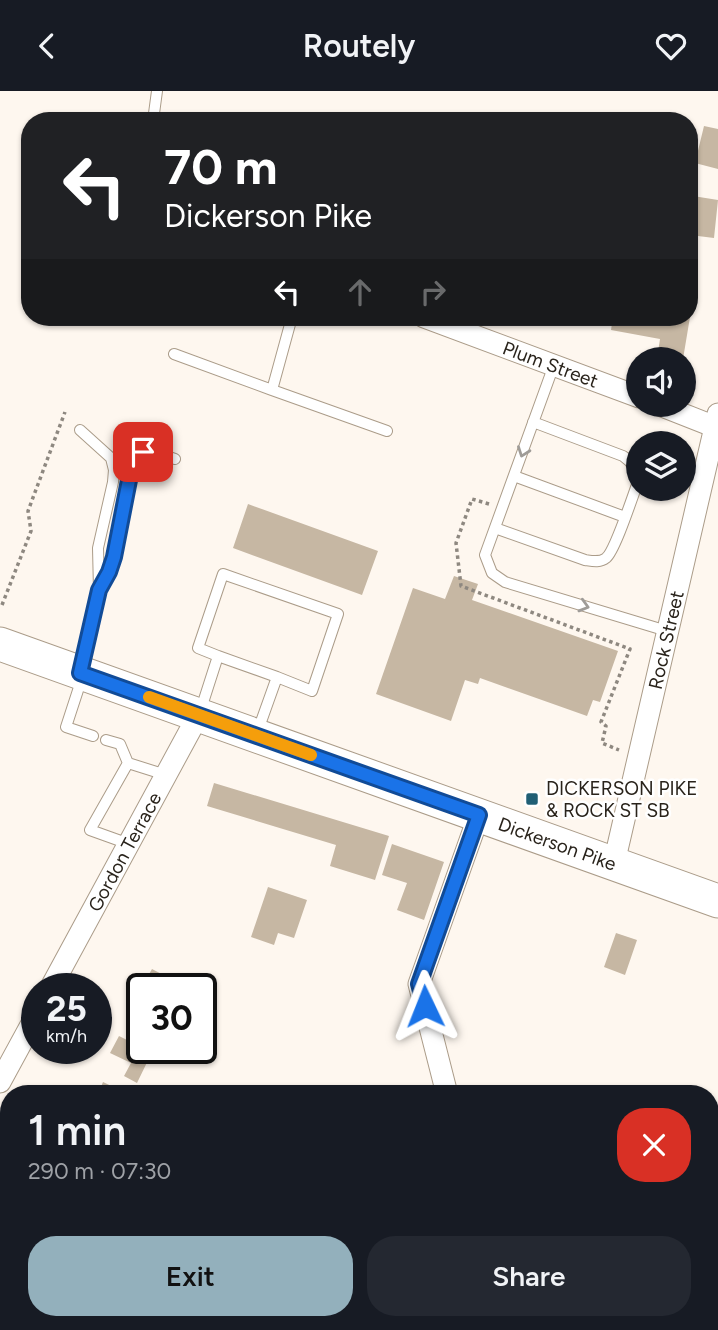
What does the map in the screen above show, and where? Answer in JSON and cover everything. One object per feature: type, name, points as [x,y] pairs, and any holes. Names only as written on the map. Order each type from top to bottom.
[{"type":"main road","name":"Dickerson Pike","points":[[0,644],[718,901]]},
{"type":"street","name":"Plum Street","points":[[448,326],[626,392]]},
{"type":"street","points":[[696,416],[717,423]]},
{"type":"street","name":"Rock Street","points":[[614,863],[717,423]]},
{"type":"street","name":"Gordon Terrace","points":[[59,973],[199,714]]},
{"type":"street","points":[[445,1085],[419,984],[479,815]]},
{"type":"street","points":[[0,1082],[21,1043]]},
{"type":"lane","points":[[154,112],[157,91]]},
{"type":"lane","points":[[272,390],[290,326]]},
{"type":"lane","points":[[174,354],[387,431]]},
{"type":"lane","points":[[554,365],[485,555],[492,573],[505,582],[667,631]]},
{"type":"lane","points":[[495,528],[585,560],[603,560],[609,555],[638,482],[631,462],[623,456],[534,422]]},
{"type":"lane","points":[[80,430],[111,458],[114,470],[98,548],[99,590],[82,673],[66,727],[93,736]]},
{"type":"lane","points":[[99,590],[114,557],[136,455],[152,451],[175,459]]},
{"type":"lane","points":[[514,476],[625,517]]},
{"type":"lane","points":[[223,573],[338,614],[312,691],[218,656],[198,648],[223,573]]},
{"type":"lane","points":[[199,714],[218,656]]},
{"type":"lane","points":[[257,735],[276,677]]},
{"type":"lane","points":[[106,740],[120,744],[128,763],[166,775]]},
{"type":"lane","points":[[128,763],[90,830],[129,844]]},
{"type":"path","points":[[2,605],[31,531],[28,511],[65,412]]},
{"type":"building","points":[[704,126],[718,129],[718,169],[698,164]]},
{"type":"building","points":[[698,197],[718,200],[714,238],[698,236]]},
{"type":"building","points":[[612,326],[688,326],[685,347],[659,347],[660,339],[611,330]]},
{"type":"building","points":[[248,504],[378,551],[362,595],[233,548]]},
{"type":"building","points":[[454,576],[478,584],[472,600],[618,651],[600,702],[593,700],[587,716],[480,678],[478,684],[465,680],[451,721],[376,694],[413,588],[445,599]]},
{"type":"building","points":[[214,783],[389,836],[375,880],[330,866],[336,845],[207,806]]},
{"type":"building","points":[[392,844],[444,862],[424,920],[397,910],[407,883],[382,875]]},
{"type":"building","points":[[268,887],[307,900],[294,938],[278,933],[274,945],[251,937]]},
{"type":"building","points":[[616,933],[637,940],[625,975],[604,967]]},
{"type":"building","points":[[119,1036],[126,1040],[126,1061],[112,1054]]},
{"type":"building","points":[[130,1064],[146,1064],[137,1083],[124,1076]]},
{"type":"slow traffic","points":[[149,697],[311,755]]},
{"type":"place","name":"DICKERSON PIKE & ROCK ST SB","points":[[532,799]]},
{"type":"route","points":[[143,452],[136,455],[130,475],[114,557],[99,590],[80,673],[479,815],[419,984],[425,1006]]}]
